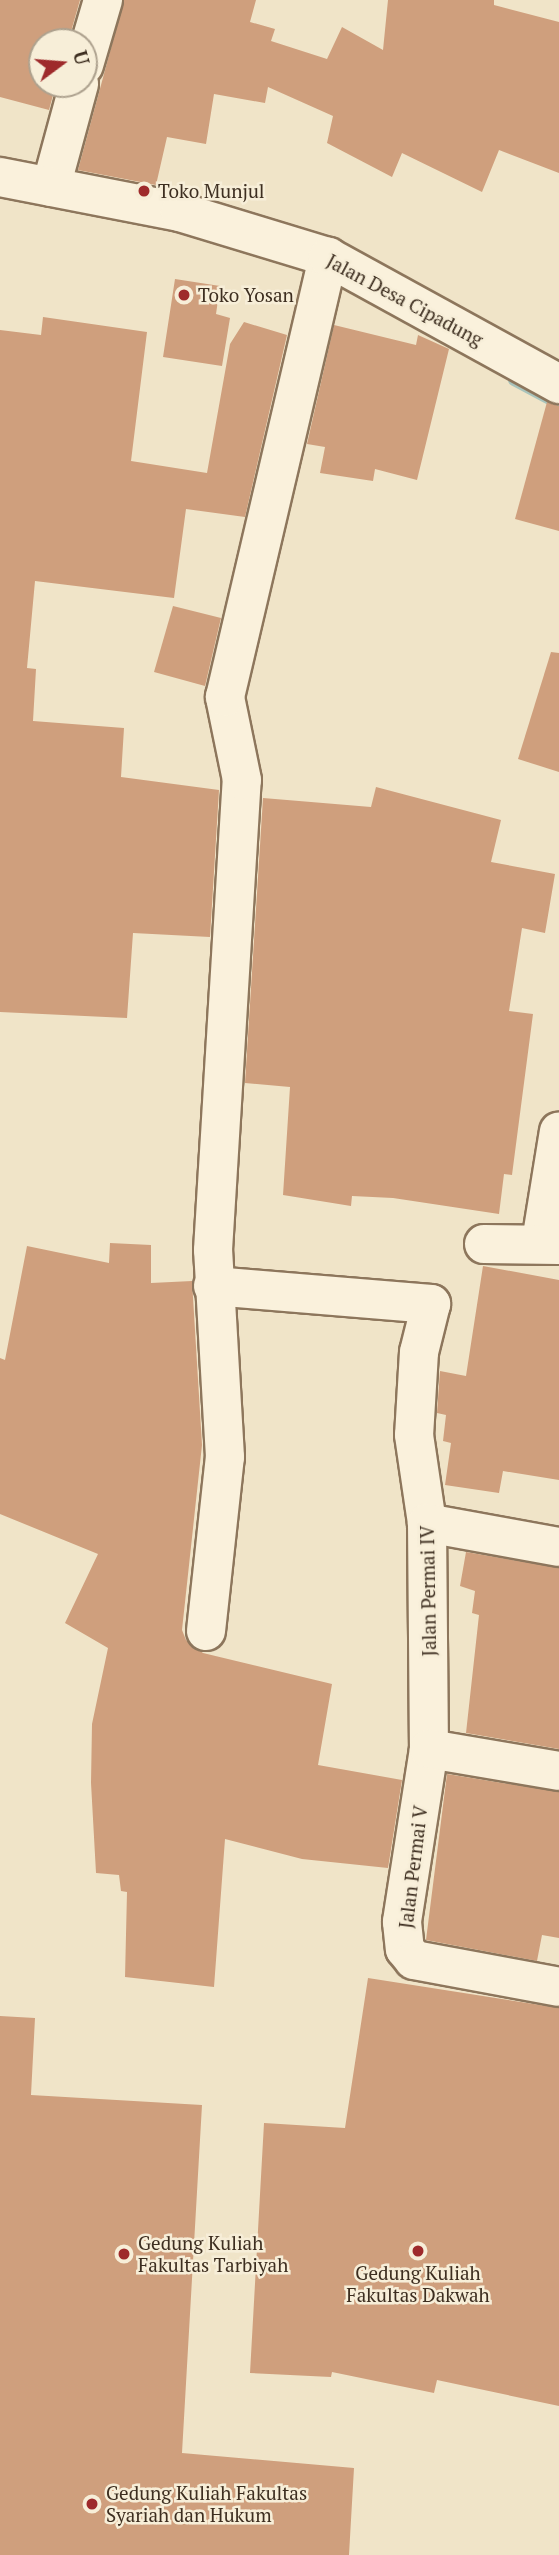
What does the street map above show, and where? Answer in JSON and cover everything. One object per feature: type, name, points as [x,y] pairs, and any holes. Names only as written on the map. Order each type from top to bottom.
[{"type":"street","points":[[95,28],[103,0]]},
{"type":"street","points":[[51,187],[75,98]]},
{"type":"street","name":"Jalan Desa Cipadung","points":[[0,177],[180,212],[324,270],[559,384]]},
{"type":"street","points":[[206,1631],[225,1457],[213,1286],[242,780],[225,697],[324,270]]},
{"type":"street","points":[[484,1244],[550,1243],[559,1131]]},
{"type":"street","name":"Jalan Permai IV","points":[[213,1286],[431,1304],[419,1352],[414,1434],[427,1523],[429,1749]]},
{"type":"street","points":[[427,1523],[559,1547]]},
{"type":"street","points":[[429,1749],[559,1771]]},
{"type":"street","name":"Jalan Permai V","points":[[429,1749],[402,1922],[405,1949],[414,1960],[559,1987]]},
{"type":"building","points":[[0,0],[80,0],[72,28],[28,28],[28,98],[52,98],[49,110],[0,97]]},
{"type":"building","points":[[124,0],[256,0],[250,22],[275,29],[271,41],[327,59],[342,27],[383,50],[388,0],[494,0],[494,5],[559,22],[559,173],[499,150],[482,192],[402,153],[392,177],[327,143],[333,116],[268,87],[265,103],[214,94],[206,144],[167,137],[156,185],[78,170]]},
{"type":"building","points":[[175,279],[220,286],[216,314],[230,318],[222,366],[163,357]]},
{"type":"building","points":[[43,317],[147,332],[131,461],[207,473],[230,344],[244,322],[287,335],[245,517],[186,509],[174,598],[35,581],[27,668],[36,669],[33,721],[124,728],[121,777],[219,790],[210,937],[133,933],[127,1018],[0,1012],[0,330],[41,335]]},
{"type":"building","points":[[334,325],[416,345],[418,335],[449,349],[417,480],[375,469],[373,481],[320,473],[325,447],[307,444]]},
{"type":"building","points":[[547,402],[559,406],[559,531],[515,519]]},
{"type":"building","points":[[173,606],[221,618],[205,686],[154,672]]},
{"type":"building","points":[[551,652],[559,653],[559,772],[518,759]]},
{"type":"building","points":[[376,787],[501,820],[491,862],[555,874],[545,933],[522,928],[509,1011],[533,1014],[512,1175],[504,1174],[499,1214],[393,1198],[352,1196],[351,1206],[283,1195],[290,1087],[245,1083],[263,798],[371,807]]},
{"type":"building","points":[[110,1243],[151,1245],[151,1283],[192,1281],[202,1445],[182,1630],[186,1640],[203,1653],[332,1684],[318,1765],[402,1780],[388,1868],[302,1859],[225,1839],[214,1987],[125,1977],[127,1892],[121,1891],[119,1875],[96,1873],[91,1783],[92,1724],[108,1648],[65,1623],[98,1554],[0,1514],[0,1358],[5,1360],[27,1246],[109,1263]]},
{"type":"building","points":[[483,1266],[559,1280],[559,1480],[503,1471],[499,1493],[445,1485],[451,1443],[443,1441],[446,1415],[437,1413],[440,1371],[466,1376]]},
{"type":"building","points":[[466,1552],[559,1568],[559,1749],[466,1733],[479,1615],[472,1613],[475,1591],[460,1586]]},
{"type":"building","points":[[447,1774],[559,1792],[559,1938],[542,1935],[537,1961],[426,1940]]},
{"type":"building","points":[[368,1978],[559,2008],[559,2406],[437,2380],[434,2393],[332,2372],[331,2377],[250,2373],[264,2123],[345,2128]]},
{"type":"building","points":[[0,2016],[35,2018],[31,2095],[202,2105],[182,2453],[354,2468],[349,2555],[0,2555]]},
{"type":"waterway","points":[[514,380],[559,404]]},
{"type":"place","name":"Toko Munjul","points":[[144,191]]},
{"type":"place","name":"Toko Yosan","points":[[184,295]]},
{"type":"place","name":"Gedung Kuliah Fakultas Dakwah","points":[[418,2251]]},
{"type":"place","name":"Gedung Kuliah Fakultas Tarbiyah","points":[[124,2254]]},
{"type":"place","name":"Gedung Kuliah Fakultas Syariah dan Hukum","points":[[92,2504]]}]
